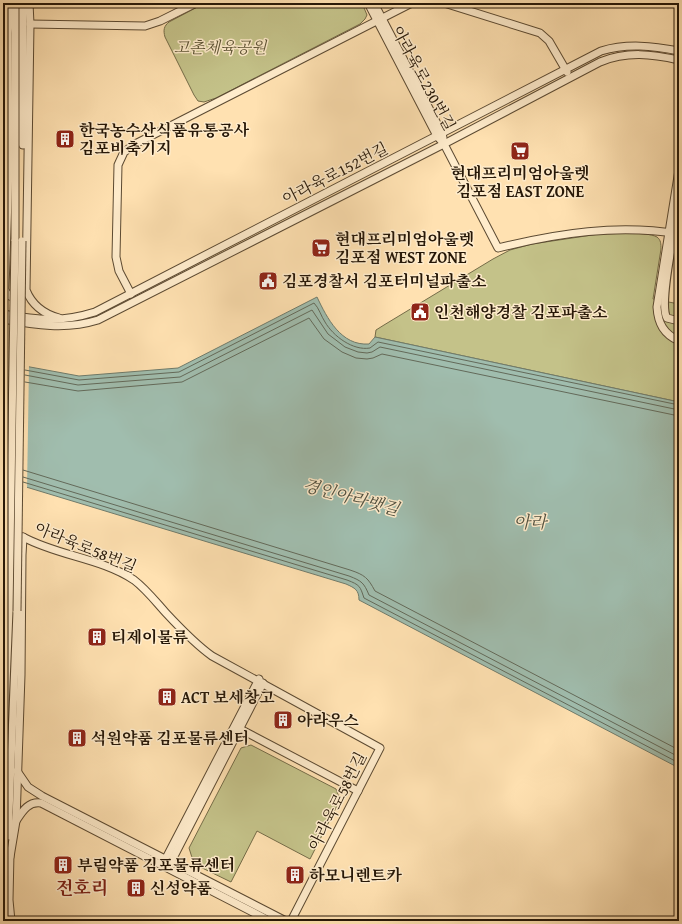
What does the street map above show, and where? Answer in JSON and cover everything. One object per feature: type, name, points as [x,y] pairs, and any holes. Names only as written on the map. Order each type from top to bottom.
[{"type":"street","points":[[11,3],[8,33],[9,166],[6,291],[8,295],[13,297],[21,296],[26,290],[27,283],[26,203],[30,24],[29,3]]},
{"type":"street","points":[[11,921],[9,900],[10,813],[17,611],[19,241],[15,3]]},
{"type":"street","points":[[3,757],[9,610],[19,241],[23,3]]},
{"type":"street","points":[[30,24],[150,25],[196,3]]},
{"type":"street","name":"아라육로230번길","points":[[368,3],[380,20],[498,248],[547,237],[601,230],[635,229],[674,233]]},
{"type":"street","name":"아라육로230번길","points":[[374,3],[380,20]]},
{"type":"street","points":[[131,294],[119,270],[116,257],[118,165],[124,152],[137,143],[412,3]]},
{"type":"street","points":[[444,3],[540,33],[549,41],[570,77]]},
{"type":"street","name":"아라육로152번길","points":[[3,314],[37,319],[65,319],[95,312],[601,51],[619,47],[652,46],[679,51]]},
{"type":"street","name":"아라육로152번길","points":[[3,319],[38,325],[58,326],[98,320],[444,144],[600,62],[622,55],[647,55],[679,60]]},
{"type":"street","points":[[674,233],[679,170]]},
{"type":"street","points":[[679,205],[658,319],[666,333],[679,341]]},
{"type":"street","points":[[27,283],[26,290],[36,306],[46,313],[65,319]]},
{"type":"street","points":[[660,307],[672,327],[666,333]]},
{"type":"street","points":[[669,320],[679,321]]},
{"type":"street","name":"아라육로58번길","points":[[3,530],[88,556],[128,572],[144,583],[183,626],[203,645],[225,661],[380,748],[291,921]]},
{"type":"street","points":[[10,857],[16,821],[21,675],[22,555],[24,537]]},
{"type":"street","points":[[3,553],[11,552],[22,555]]},
{"type":"street","points":[[167,863],[240,729],[260,681]]},
{"type":"street","points":[[167,863],[260,681]]},
{"type":"street","points":[[240,729],[358,791]]},
{"type":"street","points":[[17,771],[24,783],[34,791],[270,921]]},
{"type":"street","points":[[16,821],[27,807],[33,803],[42,803],[286,921]]},
{"type":"green space","name":"고촌체육공원","points":[[205,3],[362,3],[367,15],[360,24],[216,98],[204,102],[198,101],[194,95],[165,37],[164,30],[169,22]]},
{"type":"green space","points":[[599,234],[645,234],[657,237],[660,241],[661,249],[653,299],[679,304],[679,402],[375,337],[376,330],[510,250],[532,244]]},
{"type":"green space","points":[[251,745],[336,789],[340,800],[310,859],[257,831],[231,882],[194,864],[189,848],[241,748]]},
{"type":"water","name":"아라","points":[[317,297],[330,322],[336,329],[343,336],[359,343],[369,344],[375,337],[679,402],[679,768],[359,600],[356,590],[346,584],[3,480],[3,362],[79,376],[178,368]]},
{"type":"pier","points":[[4,361],[29,365],[27,489],[3,482]]},
{"type":"place","name":"한국농수산식품유통공사 김포비축기지","points":[[65,139]]},
{"type":"place","name":"현대프리미엄아울렛 김포점 EAST ZONE","points":[[520,151]]},
{"type":"place","name":"현대프리미엄아울렛 김포점 WEST ZONE","points":[[321,248]]},
{"type":"place","name":"김포경찰서 김포터미널파출소","points":[[268,281]]},
{"type":"place","name":"인천해양경찰 김포파출소","points":[[420,312]]},
{"type":"place","name":"티제이물류","points":[[97,637]]},
{"type":"place","name":"ACT 보세창고","points":[[167,697]]},
{"type":"place","name":"아라우스","points":[[283,720]]},
{"type":"place","name":"석원약품 김포물류센터","points":[[77,738]]},
{"type":"place","name":"부림약품 김포물류센터","points":[[63,865]]},
{"type":"place","name":"하모니렌트카","points":[[295,875]]},
{"type":"place","name":"신성약품","points":[[136,888]]},
{"type":"district","name":"전호리","points":[[82,888]]},
{"type":"water label","name":"경인아라뱃길","points":[[351,497]]}]
